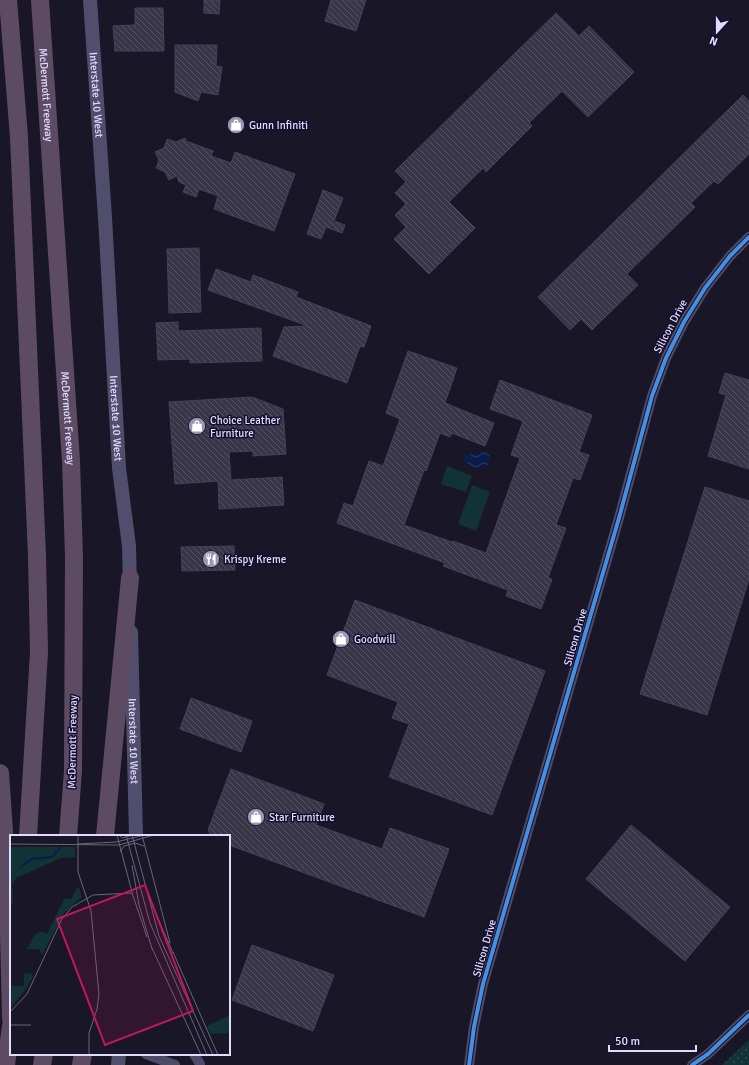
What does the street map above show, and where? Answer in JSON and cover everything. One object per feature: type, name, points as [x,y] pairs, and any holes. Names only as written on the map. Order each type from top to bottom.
[{"type":"highway","points":[[8,0],[19,137],[39,652],[28,835]]},
{"type":"highway","name":"McDermott Freeway","points":[[40,0],[71,461],[74,558],[73,771],[68,835]]},
{"type":"highway","points":[[105,835],[130,578]]},
{"type":"highway","points":[[0,773],[8,889],[10,976]]},
{"type":"highway","points":[[6,1065],[10,1034]]},
{"type":"highway","points":[[42,1065],[44,1055]]},
{"type":"highway","points":[[81,1065],[83,1055]]},
{"type":"main road","name":"Interstate 10 West","points":[[90,0],[106,225],[119,468],[129,546],[136,835]]},
{"type":"main road","points":[[118,1065],[119,1055]]},
{"type":"street","name":"Silicon Drive","points":[[469,1065],[474,1027],[483,984],[619,518],[652,396],[666,358],[684,322],[705,288],[730,256],[749,237]]},
{"type":"street","points":[[692,1065],[708,1054],[749,1015]]},
{"type":"street","points":[[149,1055],[175,1065]]},
{"type":"street","points":[[194,1055],[199,1065]]},
{"type":"green space","points":[[447,466],[472,476],[466,492],[441,484]]},
{"type":"green space","points":[[472,485],[490,492],[476,531],[458,524]]},
{"type":"green space","points":[[749,1040],[749,1065],[722,1065]]},
{"type":"water","points":[[484,451],[490,456],[488,465],[474,468],[464,461],[464,456],[466,454],[477,454]]},
{"type":"building","points":[[204,0],[220,0],[219,14],[204,13]]},
{"type":"building","points":[[331,0],[366,0],[356,31],[325,21]]},
{"type":"building","points":[[135,8],[163,8],[164,51],[115,51],[113,26],[135,25]]},
{"type":"building","points":[[556,13],[579,36],[589,26],[634,72],[588,117],[562,91],[529,123],[532,126],[486,172],[483,168],[449,202],[475,228],[429,274],[394,239],[406,227],[395,215],[406,204],[395,193],[406,182],[395,171]]},
{"type":"building","points":[[175,45],[217,45],[216,66],[222,67],[218,95],[201,92],[198,101],[175,92]]},
{"type":"building","points":[[743,95],[749,101],[749,154],[718,184],[714,181],[691,203],[695,207],[627,274],[638,285],[592,330],[581,319],[570,330],[538,297]]},
{"type":"building","points":[[185,138],[186,141],[213,151],[211,156],[231,163],[235,152],[295,174],[274,231],[214,209],[218,196],[199,189],[196,197],[183,192],[186,185],[179,182],[177,176],[169,180],[165,172],[156,168],[159,160],[155,152],[164,148],[167,139],[176,142]]},
{"type":"building","points":[[323,190],[343,198],[334,221],[345,225],[342,233],[326,227],[321,239],[307,234]]},
{"type":"building","points":[[199,248],[201,312],[169,313],[167,249]]},
{"type":"building","points":[[216,269],[251,282],[253,275],[298,292],[296,297],[371,326],[364,347],[360,346],[347,383],[273,356],[284,327],[308,326],[208,290]]},
{"type":"building","points":[[178,322],[178,331],[261,328],[262,361],[190,363],[190,359],[158,360],[156,323]]},
{"type":"building","points":[[408,351],[457,368],[445,403],[494,423],[485,446],[452,433],[450,437],[440,433],[426,471],[424,470],[404,525],[452,542],[453,541],[486,553],[520,458],[511,455],[523,421],[490,409],[500,380],[592,415],[579,452],[589,455],[580,480],[573,478],[556,525],[566,528],[548,578],[552,579],[541,609],[506,596],[508,590],[443,566],[445,563],[337,523],[344,503],[353,506],[369,461],[383,466],[400,419],[386,413]]},
{"type":"building","points":[[725,373],[749,380],[749,469],[708,456],[726,395],[719,393]]},
{"type":"building","points":[[252,397],[283,409],[286,454],[253,456],[253,451],[229,452],[231,480],[282,477],[284,505],[219,509],[218,481],[175,484],[169,402]]},
{"type":"building","points":[[705,487],[749,501],[749,579],[707,715],[640,694]]},
{"type":"building","points":[[234,546],[235,570],[182,571],[181,547]]},
{"type":"building","points":[[355,600],[545,671],[492,815],[389,777],[409,724],[392,718],[398,702],[327,675]]},
{"type":"building","points":[[191,698],[252,721],[241,752],[180,729]]},
{"type":"building","points":[[231,769],[324,804],[316,825],[382,849],[390,828],[449,849],[424,917],[230,845],[230,835],[210,835],[208,830]]},
{"type":"building","points":[[631,825],[730,907],[685,961],[586,879]]},
{"type":"building","points":[[252,945],[334,975],[313,1031],[232,1000]]},
{"type":"cycle path","points":[[469,1065],[474,1027],[483,984],[619,518],[652,396],[666,358],[684,322],[705,288],[730,256],[749,237]]},
{"type":"cycle path","points":[[692,1065],[708,1054],[749,1015]]},
{"type":"place","name":"Gunn Infiniti","points":[[236,125]]},
{"type":"place","name":"Choice Leather Furniture","points":[[197,426]]},
{"type":"place","name":"Krispy Kreme","points":[[211,559]]},
{"type":"place","name":"Goodwill","points":[[341,639]]},
{"type":"place","name":"Star Furniture","points":[[256,817]]}]
